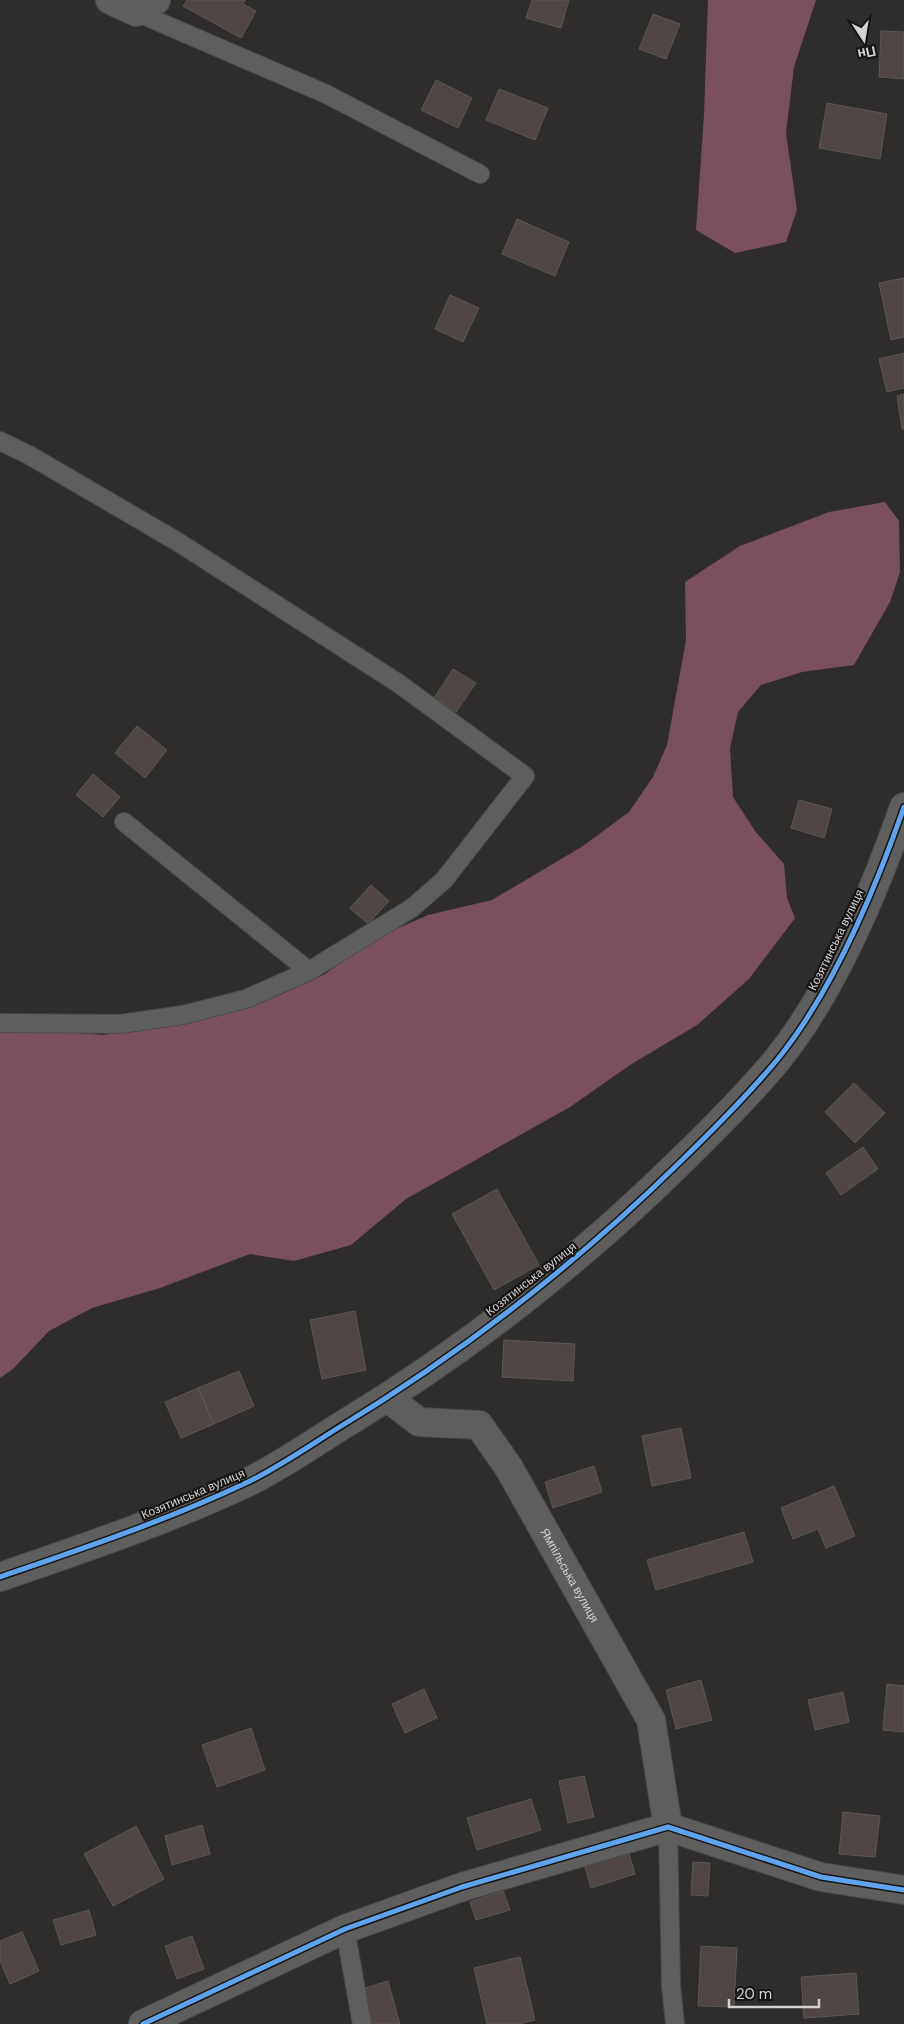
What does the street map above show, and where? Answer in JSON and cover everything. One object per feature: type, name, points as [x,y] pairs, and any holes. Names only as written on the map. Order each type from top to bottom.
[{"type":"street","points":[[110,0],[146,6]]},
{"type":"street","name":"Козятинська вулиця","points":[[0,1577],[132,1531],[251,1481],[388,1398],[533,1294],[620,1220],[722,1120],[778,1059],[827,985],[885,859],[904,807]]},
{"type":"street","name":"Ямпільська вулиця","points":[[388,1398],[419,1422],[478,1425],[509,1468],[652,1720],[668,1827]]},
{"type":"street","points":[[143,2024],[345,1929],[462,1887],[668,1827],[821,1877],[904,1890]]},
{"type":"lane","points":[[146,6],[326,94],[480,174]]},
{"type":"lane","points":[[0,441],[29,455],[178,542],[398,683],[525,776],[444,880],[412,908],[309,971],[246,999],[184,1015],[120,1024],[0,1024]]},
{"type":"lane","points":[[124,822],[309,971]]},
{"type":"lane","points":[[668,1827],[671,1986],[675,2024]]},
{"type":"lane","points":[[345,1929],[362,2024]]},
{"type":"shaded area","points":[[708,0],[816,0],[794,67],[786,133],[797,210],[786,242],[735,253],[696,230],[704,115]]},
{"type":"shaded area","points":[[885,502],[899,521],[900,572],[890,602],[854,665],[802,672],[761,685],[738,712],[730,748],[733,797],[755,831],[784,864],[787,898],[795,918],[749,979],[697,1025],[630,1065],[570,1107],[406,1199],[351,1245],[294,1261],[250,1254],[160,1288],[92,1308],[49,1331],[13,1369],[0,1378],[0,1027],[104,1035],[273,998],[325,974],[371,940],[428,915],[492,900],[583,846],[629,812],[653,777],[667,745],[686,640],[685,582],[740,546],[829,512]]},
{"type":"building","points":[[187,0],[245,0],[243,4],[256,11],[241,38],[183,6]]},
{"type":"building","points":[[532,0],[569,0],[561,28],[526,18]]},
{"type":"building","points":[[653,14],[680,24],[666,59],[639,49]]},
{"type":"building","points":[[881,31],[904,32],[904,79],[879,77]]},
{"type":"building","points":[[436,80],[472,98],[458,128],[421,110]]},
{"type":"building","points":[[499,89],[548,108],[535,140],[486,120]]},
{"type":"building","points":[[827,103],[887,114],[880,159],[819,148]]},
{"type":"building","points":[[517,219],[569,242],[555,276],[502,254]]},
{"type":"building","points":[[904,278],[904,337],[891,340],[879,283]]},
{"type":"building","points":[[450,295],[479,308],[463,342],[435,329]]},
{"type":"building","points":[[904,353],[904,388],[887,392],[879,359]]},
{"type":"building","points":[[904,394],[904,429],[902,429],[897,396]]},
{"type":"building","points":[[453,669],[476,683],[456,712],[434,698]]},
{"type":"building","points":[[137,726],[167,750],[145,778],[115,753]]},
{"type":"building","points":[[93,774],[120,797],[103,817],[76,795]]},
{"type":"building","points":[[799,800],[832,809],[824,838],[791,828]]},
{"type":"building","points":[[371,885],[389,901],[368,924],[350,908]]},
{"type":"building","points":[[854,1083],[885,1113],[855,1143],[825,1112]]},
{"type":"building","points":[[863,1147],[878,1169],[841,1195],[826,1173]]},
{"type":"building","points":[[497,1189],[539,1265],[494,1290],[452,1214]]},
{"type":"building","points":[[355,1311],[366,1370],[322,1379],[310,1320]]},
{"type":"building","points":[[504,1340],[575,1344],[573,1381],[502,1377]]},
{"type":"building","points":[[239,1371],[254,1406],[214,1424],[198,1388]]},
{"type":"building","points":[[198,1388],[214,1424],[181,1438],[165,1402]]},
{"type":"building","points":[[681,1428],[691,1478],[652,1486],[642,1436]]},
{"type":"building","points":[[594,1466],[602,1492],[553,1508],[545,1482]]},
{"type":"building","points":[[834,1486],[855,1536],[826,1548],[818,1529],[793,1539],[781,1508]]},
{"type":"building","points":[[744,1532],[753,1562],[656,1590],[647,1560]]},
{"type":"building","points":[[701,1680],[712,1720],[676,1729],[666,1690]]},
{"type":"building","points":[[887,1684],[904,1686],[904,1732],[883,1730]]},
{"type":"building","points":[[424,1689],[437,1718],[405,1733],[392,1704]]},
{"type":"building","points":[[843,1692],[849,1722],[815,1730],[808,1700]]},
{"type":"building","points":[[251,1728],[265,1770],[217,1787],[202,1745]]},
{"type":"building","points":[[584,1776],[594,1817],[568,1823],[559,1781]]},
{"type":"building","points":[[531,1799],[541,1830],[477,1850],[467,1818]]},
{"type":"building","points":[[843,1812],[880,1816],[875,1857],[839,1854]]},
{"type":"building","points":[[202,1825],[210,1854],[172,1865],[165,1836]]},
{"type":"building","points":[[136,1826],[164,1879],[113,1906],[84,1854]]},
{"type":"building","points":[[627,1847],[635,1874],[591,1888],[583,1861]]},
{"type":"building","points":[[693,1862],[710,1863],[708,1896],[691,1895]]},
{"type":"building","points":[[503,1891],[510,1910],[476,1920],[470,1902]]},
{"type":"building","points":[[89,1910],[96,1935],[61,1945],[53,1920]]},
{"type":"building","points":[[22,1932],[39,1971],[10,1984],[0,1961],[0,1941]]},
{"type":"building","points":[[192,1936],[204,1969],[177,1979],[165,1946]]},
{"type":"building","points":[[701,1946],[737,1948],[734,2007],[698,2006]]},
{"type":"building","points":[[520,1957],[535,2020],[519,2024],[487,2024],[474,1968]]},
{"type":"building","points":[[856,1973],[859,2014],[804,2018],[801,1977]]},
{"type":"building","points":[[388,1981],[400,2024],[372,2024],[362,1989]]},
{"type":"cycle path","points":[[0,1577],[157,1521],[218,1496],[271,1470],[429,1369],[473,1338],[559,1271],[679,1163],[730,1113],[777,1060],[816,1003],[851,939],[880,872],[904,807]]},
{"type":"cycle path","points":[[143,2024],[345,1929],[462,1887],[668,1827],[821,1877],[904,1890]]}]
